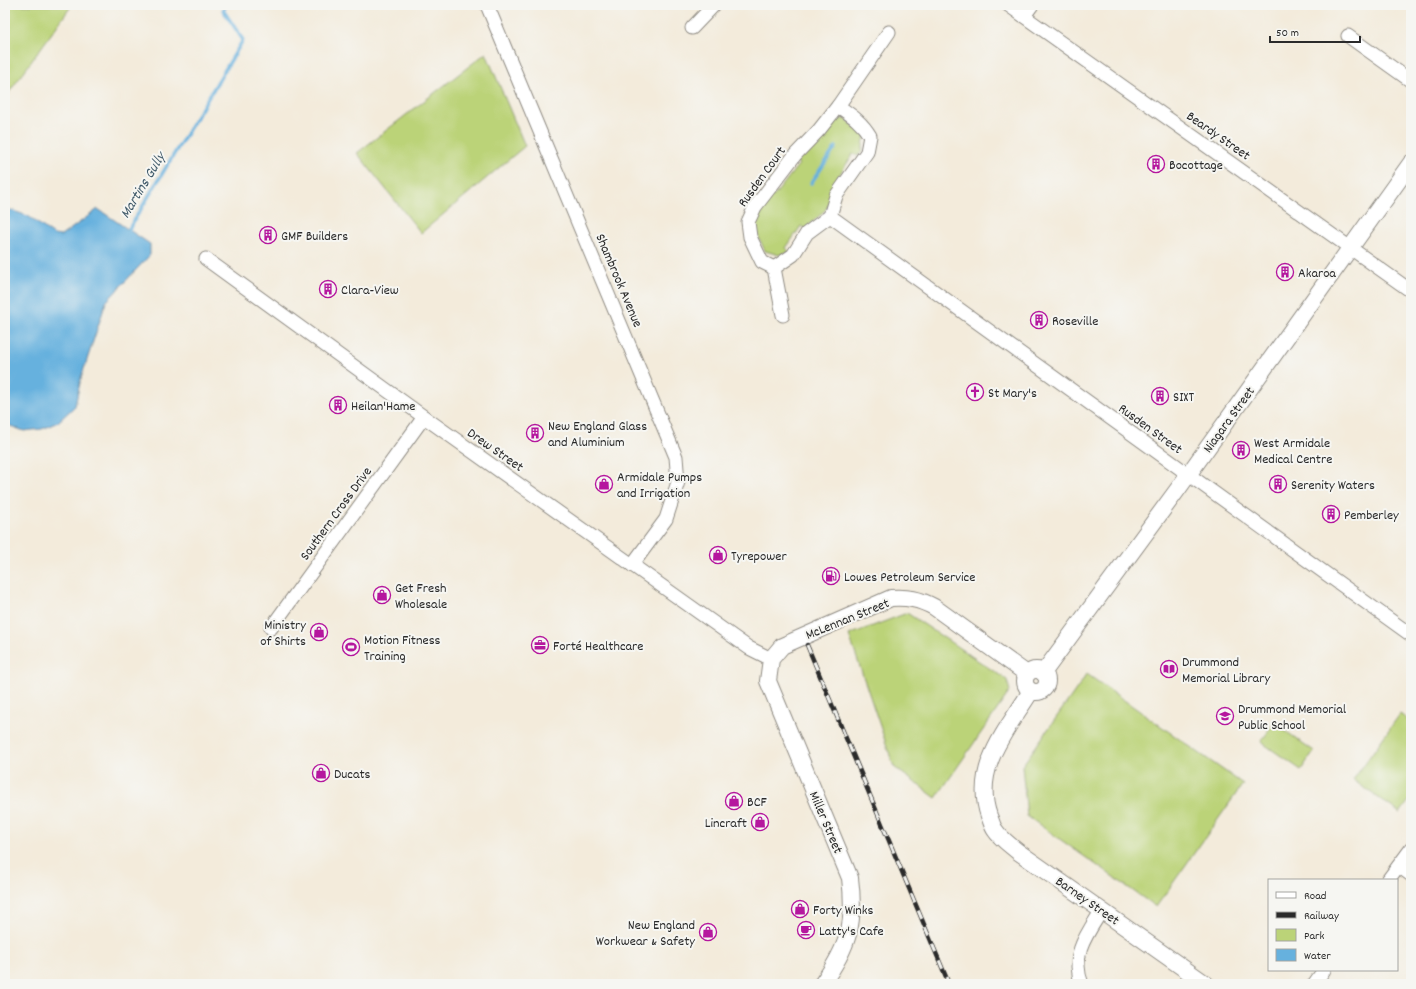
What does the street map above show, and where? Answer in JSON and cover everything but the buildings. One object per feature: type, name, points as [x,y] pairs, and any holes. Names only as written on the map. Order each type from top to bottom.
[{"type":"street","name":"Shambrook Avenue","points":[[487,5],[676,457],[678,482],[666,519],[632,565]]},
{"type":"street","points":[[692,28],[714,5]]},
{"type":"street","name":"Beardy Street","points":[[1008,5],[1411,291]]},
{"type":"street","points":[[1024,16],[1032,5]]},
{"type":"street","name":"Rusden Court","points":[[774,268],[762,262],[750,237],[748,222],[755,207],[795,155],[819,130],[838,106],[889,32]]},
{"type":"street","points":[[1348,36],[1411,81]]},
{"type":"street","points":[[783,316],[774,268],[793,255],[807,233],[830,216],[836,196],[867,152],[870,136],[858,119],[838,106]]},
{"type":"street","name":"Niagara Street","points":[[985,804],[983,785],[987,768],[997,745],[1031,691],[1040,691],[1046,685],[1047,681],[1043,673],[1411,163]]},
{"type":"street","name":"Rusden Street","points":[[830,216],[1411,635]]},
{"type":"street","name":"Drew Street","points":[[206,259],[424,418],[749,648],[771,659]]},
{"type":"street","name":"Southern Cross Drive","points":[[271,628],[424,418]]},
{"type":"street","name":"McLennan Street","points":[[771,659],[782,646],[797,638],[890,598],[905,597],[918,599],[934,607],[1027,674]]},
{"type":"street","name":"Miller Street","points":[[771,659],[768,681],[850,878],[853,899],[852,918],[848,938],[840,958],[822,984]]},
{"type":"street","points":[[1031,691],[1025,683],[1027,674],[1033,670],[1043,673]]},
{"type":"street","name":"Barney Street","points":[[985,804],[994,830],[1017,851],[1206,984]]},
{"type":"street","points":[[1389,879],[1411,849]]},
{"type":"street","points":[[1399,866],[1411,875]]},
{"type":"street","points":[[1082,984],[1077,961],[1084,938],[1102,910]]},
{"type":"street","points":[[1314,984],[1323,971]]},
{"type":"green space","points":[[5,5],[72,5],[5,98]]},
{"type":"green space","points":[[486,53],[525,146],[421,233],[357,153]]},
{"type":"green space","points":[[836,118],[846,119],[865,135],[862,151],[858,156],[853,154],[838,177],[840,180],[825,210],[806,229],[801,226],[786,248],[790,252],[779,255],[765,251],[755,228],[758,210],[769,194],[774,196],[799,164],[795,161]]},
{"type":"green space","points":[[907,613],[1007,680],[1010,691],[936,798],[894,767],[849,635]]},
{"type":"green space","points":[[1087,674],[1243,784],[1156,907],[1027,816],[1022,766]]},
{"type":"green space","points":[[1400,714],[1411,722],[1411,798],[1400,813],[1353,780]]},
{"type":"green space","points":[[1274,723],[1314,751],[1301,770],[1261,742]]},
{"type":"water","points":[[5,208],[28,216],[54,235],[61,236],[98,209],[150,244],[150,255],[106,302],[81,378],[75,406],[58,422],[42,429],[24,431],[5,424]]},
{"type":"waterway","name":"Martins Gully","points":[[127,232],[243,40],[223,10],[227,5]]},
{"type":"waterway","points":[[811,183],[836,147]]},
{"type":"railway","points":[[807,645],[949,984]]},
{"type":"place","name":"Bocottage","points":[[1156,164]]},
{"type":"place","name":"GMF Builders","points":[[268,235]]},
{"type":"place","name":"Akaroa","points":[[1285,272]]},
{"type":"place","name":"Clara-View","points":[[328,289]]},
{"type":"place","name":"Roseville","points":[[1039,320]]},
{"type":"place","name":"St Mary's","points":[[975,392]]},
{"type":"place","name":"SIXT","points":[[1160,396]]},
{"type":"place","name":"Heilan'Hame","points":[[338,405]]},
{"type":"place","name":"New England Glass and Aluminium","points":[[535,433]]},
{"type":"place","name":"West Armidale Medical Centre","points":[[1241,450]]},
{"type":"place","name":"Armidale Pumps and Irrigation","points":[[604,484]]},
{"type":"place","name":"Serenity Waters","points":[[1278,484]]},
{"type":"place","name":"Pemberley","points":[[1331,514]]},
{"type":"place","name":"Tyrepower","points":[[718,555]]},
{"type":"place","name":"Lowes Petroleum Service","points":[[831,576]]},
{"type":"place","name":"Get Fresh Wholesale","points":[[382,595]]},
{"type":"place","name":"Ministry of Shirts","points":[[319,632]]},
{"type":"place","name":"Forté Healthcare","points":[[540,645]]},
{"type":"place","name":"Motion Fitness Training","points":[[351,647]]},
{"type":"place","name":"Drummond Memorial Library","points":[[1169,669]]},
{"type":"place","name":"Drummond Memorial Public School","points":[[1225,716]]},
{"type":"place","name":"Ducats","points":[[321,773]]},
{"type":"place","name":"BCF","points":[[734,801]]},
{"type":"place","name":"Lincraft","points":[[760,822]]},
{"type":"place","name":"Forty Winks","points":[[800,909]]},
{"type":"place","name":"Latty's Cafe","points":[[806,930]]},
{"type":"place","name":"New England Workwear & Safety","points":[[708,932]]}]
